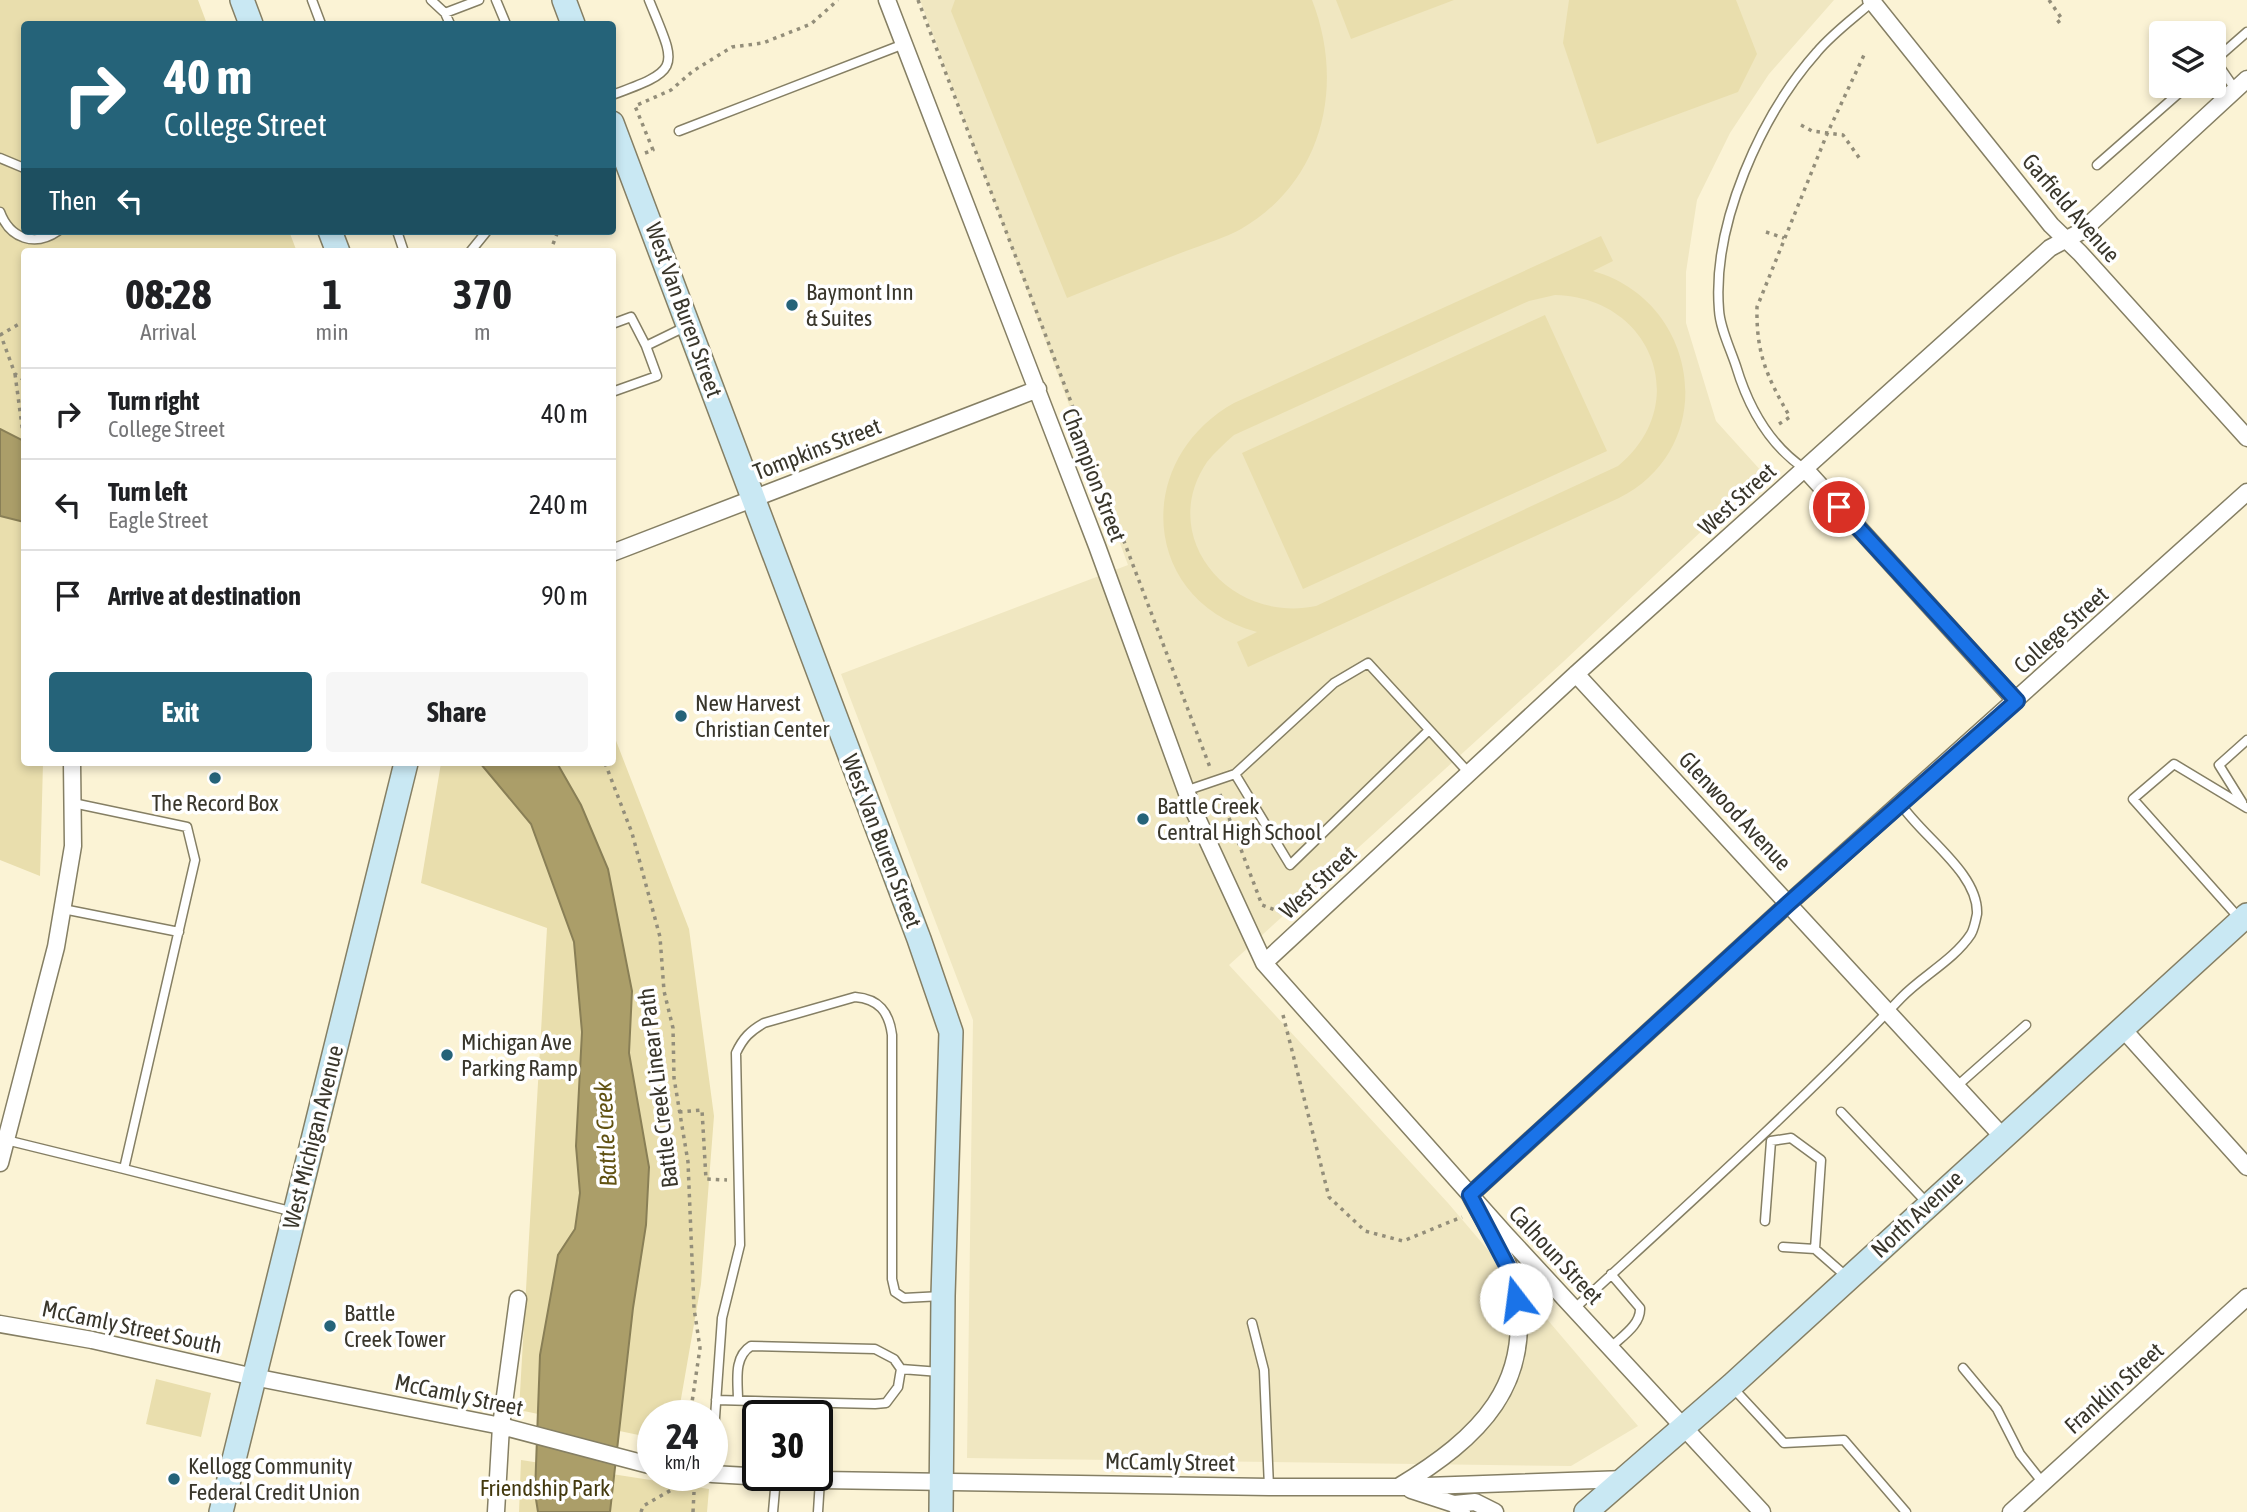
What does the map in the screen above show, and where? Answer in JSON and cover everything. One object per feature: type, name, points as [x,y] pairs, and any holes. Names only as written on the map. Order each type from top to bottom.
[{"type":"street","points":[[242,0],[250,21]]},
{"type":"street","points":[[564,0],[572,21]]},
{"type":"street","name":"Champion Street","points":[[887,0],[1038,389],[1185,792],[1249,937],[1264,963]]},
{"type":"street","name":"Garfield Avenue","points":[[1872,1],[2051,225],[2247,438]]},
{"type":"street","name":"West Street","points":[[1264,963],[1576,674],[2050,248],[2082,231],[2241,84]]},
{"type":"street","name":"West Van Buren Street","points":[[616,133],[919,939],[951,1032],[943,1296],[942,1512]]},
{"type":"street","name":"Tompkins Street","points":[[616,551],[1038,389]]},
{"type":"street","points":[[1805,469],[2017,701]]},
{"type":"street","name":"College Street","points":[[1470,1195],[1789,903],[2247,492]]},
{"type":"street","name":"Glenwood Avenue","points":[[1576,674],[2002,1136]]},
{"type":"street","points":[[0,1163],[56,947],[73,846],[72,766]]},
{"type":"street","name":"West Michigan Avenue","points":[[221,1512],[405,766]]},
{"type":"street","name":"North Avenue","points":[[1586,1512],[1684,1428],[1849,1279],[2244,917]]},
{"type":"street","name":"Calhoun Street","points":[[1264,963],[1470,1195],[1762,1512]]},
{"type":"street","points":[[2122,1028],[2247,1167]]},
{"type":"street","points":[[1398,1486],[1443,1460],[1472,1434],[1495,1409],[1514,1364],[1517,1320],[1514,1279],[1470,1195]]},
{"type":"street","name":"Franklin Street","points":[[2011,1512],[2247,1297]]},
{"type":"street","points":[[496,1512],[501,1426],[518,1299]]},
{"type":"street","name":"McCamly Street South","points":[[0,1324],[92,1340],[254,1377]]},
{"type":"street","name":"McCamly Street","points":[[254,1377],[501,1426],[637,1463]]},
{"type":"street","name":"McCamly Street","points":[[833,1480],[1269,1487],[1626,1479]]},
{"type":"street","points":[[1398,1486],[1458,1508],[1475,1502],[1495,1512]]},
{"type":"lane","points":[[312,0],[320,21]]},
{"type":"lane","points":[[431,0],[445,13],[449,21]]},
{"type":"lane","points":[[445,13],[479,0]]},
{"type":"lane","points":[[496,0],[505,21]]},
{"type":"lane","points":[[616,94],[651,81],[667,71],[670,61],[667,45],[649,0]]},
{"type":"lane","points":[[1805,469],[1785,456],[1746,401],[1718,311],[1722,243],[1746,166],[1783,99],[1817,51],[1872,1]]},
{"type":"lane","points":[[2226,51],[2247,32]]},
{"type":"lane","points":[[679,131],[904,44]]},
{"type":"lane","points":[[2226,71],[2241,84]]},
{"type":"lane","points":[[2097,165],[2173,98]]},
{"type":"lane","points":[[0,158],[21,167]]},
{"type":"lane","points":[[0,212],[12,231],[25,239],[37,241],[50,235]]},
{"type":"lane","points":[[616,323],[631,317],[657,376],[616,391]]},
{"type":"lane","points":[[646,346],[689,325]]},
{"type":"lane","points":[[1185,792],[1235,774],[1334,683],[1368,663],[1468,772]]},
{"type":"lane","points":[[1235,774],[1290,865],[1428,731]]},
{"type":"lane","points":[[2245,805],[2219,765],[2247,740]]},
{"type":"lane","points":[[2244,917],[2133,799],[2174,764],[2245,805]]},
{"type":"lane","points":[[73,803],[187,827],[195,860],[124,1169]]},
{"type":"lane","points":[[1574,1309],[1765,1133],[1972,933],[1977,915],[1975,894],[1960,871],[1912,821],[1900,803]]},
{"type":"lane","points":[[62,909],[178,932]]},
{"type":"lane","points":[[716,1400],[723,1309],[740,1245],[735,1068],[742,1038],[764,1023],[855,997],[871,998],[883,1008],[890,1022],[892,1035],[892,1279],[895,1292],[904,1298],[943,1296]]},
{"type":"lane","points":[[1957,1086],[2026,1026]]},
{"type":"lane","points":[[1841,1112],[1928,1204]]},
{"type":"lane","points":[[1765,1133],[1771,1141],[1765,1221]]},
{"type":"lane","points":[[1771,1141],[1791,1138],[1821,1160],[1815,1249]]},
{"type":"lane","points":[[6,1140],[295,1212]]},
{"type":"lane","points":[[1783,1247],[1815,1249],[1849,1279]]},
{"type":"lane","points":[[1609,1348],[1640,1314],[1640,1308],[1611,1274]]},
{"type":"lane","points":[[1252,1322],[1264,1370],[1269,1487]]},
{"type":"lane","points":[[728,1400],[886,1403],[898,1387],[901,1369],[894,1359],[875,1349],[751,1346],[743,1351],[740,1359],[738,1400]]},
{"type":"lane","points":[[1963,1368],[1997,1409],[2020,1454],[2043,1483]]},
{"type":"lane","points":[[901,1369],[943,1372]]},
{"type":"lane","points":[[1731,1385],[1784,1443],[1844,1440],[1906,1512]]},
{"type":"lane","points":[[773,1512],[775,1491]]},
{"type":"lane","points":[[818,1512],[819,1491]]},
{"type":"path","points":[[653,150],[635,106],[671,90],[693,71],[732,47],[764,43],[811,24],[838,0]]},
{"type":"path","points":[[918,0],[1262,905],[1283,914]]},
{"type":"path","points":[[2049,0],[2062,19],[2054,25]]},
{"type":"path","points":[[1779,424],[1790,417],[1760,361],[1756,336],[1757,307],[1827,134],[1864,55]]},
{"type":"path","points":[[1801,125],[1827,134],[1843,135],[1860,159]]},
{"type":"path","points":[[1766,232],[1784,238]]},
{"type":"path","points":[[21,323],[0,334],[15,374],[21,412]]},
{"type":"path","points":[[15,374],[21,378]]},
{"type":"path","name":"Battle Creek Linear Path","points":[[606,766],[632,833],[660,937],[663,991],[673,1028],[674,1078],[688,1163],[694,1308],[700,1348],[692,1400]]},
{"type":"path","points":[[1283,1015],[1329,1197],[1365,1231],[1403,1241],[1461,1217]]},
{"type":"path","points":[[679,1112],[702,1110],[706,1179],[738,1180]]},
{"type":"path","points":[[641,1512],[643,1506],[669,1491]]},
{"type":"path","points":[[693,1512],[694,1492]]},
{"type":"shaded area","name":"Battle Creek Central High School","points":[[920,0],[1834,0],[1769,74],[1730,133],[1697,200],[1686,272],[1686,323],[1716,421],[1763,473],[1563,662],[1229,965],[1448,1203],[1638,1426],[1571,1466],[967,1458],[973,1020],[841,674],[1128,565]]},
{"type":"green space","points":[[0,0],[198,0],[206,21],[21,21],[21,235],[291,235],[295,248],[21,248],[21,766],[43,766],[40,876],[0,860]]},
{"type":"green space","points":[[955,0],[1312,0],[1322,32],[1326,97],[1320,128],[1309,158],[1292,185],[1269,209],[1241,229],[1067,298],[951,11]]},
{"type":"green space","points":[[1336,0],[1454,0],[1351,39]]},
{"type":"green space","points":[[1569,0],[1736,0],[1757,54],[1738,92],[1597,144],[1563,43]]},
{"type":"green space","points":[[1601,236],[1613,261],[1593,271],[1629,287],[1657,312],[1675,343],[1684,377],[1684,412],[1673,445],[1652,475],[1619,498],[1248,667],[1237,642],[1257,632],[1219,616],[1190,591],[1172,561],[1164,527],[1166,492],[1178,458],[1201,428],[1234,403]],"holes":[[[1555,295],[1588,300],[1616,314],[1637,333],[1651,358],[1657,385],[1654,413],[1641,441],[1618,466],[1316,606],[1285,608],[1256,602],[1230,588],[1210,569],[1196,545],[1190,519],[1194,490],[1207,462],[1234,435],[1529,301]]]},
{"type":"green space","points":[[1545,315],[1607,451],[1303,589],[1242,453]]},
{"type":"green space","points":[[616,741],[689,929],[714,1116],[701,1284],[681,1400],[637,1400],[637,1435],[519,1410],[547,928],[421,883],[440,766],[616,766]]},
{"type":"green space","points":[[156,1379],[211,1393],[201,1437],[146,1424]]},
{"type":"green space","name":"Friendship Park","points":[[521,1460],[637,1478],[637,1491],[709,1491],[707,1512],[519,1512]]},
{"type":"water","points":[[0,429],[21,440],[21,521],[0,516]]},
{"type":"water","name":"Battle Creek","points":[[483,766],[559,766],[581,805],[608,869],[632,991],[629,1053],[649,1167],[646,1225],[633,1308],[610,1512],[538,1512],[535,1493],[540,1355],[558,1255],[575,1229],[580,1193],[576,1146],[582,1032],[574,942],[531,824]]},
{"type":"place","name":"Baymont Inn & Suites","points":[[792,305]]},
{"type":"place","name":"New Harvest Christian Center","points":[[681,716]]},
{"type":"place","name":"The Record Box","points":[[215,778]]},
{"type":"place","name":"Battle Creek Central High School","points":[[1143,819]]},
{"type":"place","name":"Michigan Ave Parking Ramp","points":[[447,1055]]},
{"type":"place","name":"Battle Creek Tower","points":[[330,1326]]},
{"type":"place","name":"Kellogg Community Federal Credit Union","points":[[174,1479]]},
{"type":"route","points":[[1516,1299],[1514,1279],[1470,1195],[1789,903],[2017,701],[1839,507]]}]
